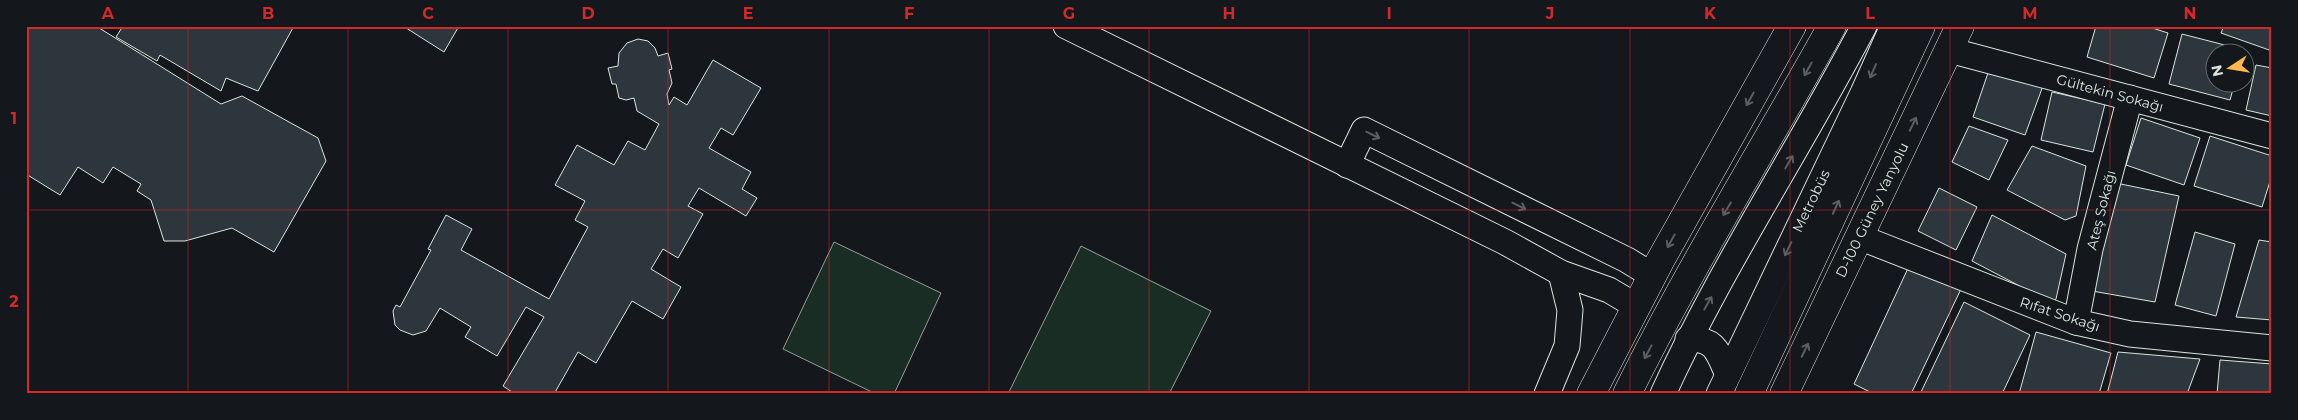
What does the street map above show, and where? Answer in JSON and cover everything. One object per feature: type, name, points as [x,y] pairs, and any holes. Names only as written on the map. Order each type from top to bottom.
[{"type":"main road","points":[[1590,394],[1636,306],[1792,26]]},
{"type":"main road","points":[[1627,394],[1708,241],[1778,124],[1832,26]]},
{"type":"main road","points":[[1749,394],[1921,26]]},
{"type":"main road","name":"D-100 Güney Yanyolu","points":[[1784,394],[1954,38]]},
{"type":"street","points":[[1066,26],[1505,242],[1561,273],[1609,290],[1636,306]]},
{"type":"street","points":[[1662,394],[1688,339],[1834,83],[1864,26]]},
{"type":"street","name":"Metrobüs","points":[[1723,384],[1863,94],[1893,26]]},
{"type":"street","name":"Gültekin Sokağı","points":[[1954,38],[2130,98],[2272,136]]},
{"type":"street","name":"Ateş Sokağı","points":[[2076,322],[2090,249],[2130,98]]},
{"type":"street","points":[[1347,165],[1364,130],[1627,260],[1653,276]]},
{"type":"street","name":"Rıfat Sokağı","points":[[1859,237],[2076,322],[2130,334],[2272,348]]},
{"type":"street","points":[[1547,394],[1567,346],[1570,310],[1561,273]]},
{"type":"street","name":"Metrobüs","points":[[1688,339],[1702,338],[1711,344],[1721,358],[1723,384]]},
{"type":"green space","points":[[834,242],[941,293],[894,394],[876,394],[783,349]]},
{"type":"green space","points":[[1081,246],[1211,311],[1169,394],[1008,394]]},
{"type":"building","points":[[26,26],[96,26],[221,104],[242,96],[318,138],[326,161],[274,252],[232,228],[185,241],[164,241],[151,200],[137,191],[141,184],[113,167],[103,183],[78,167],[60,195],[26,174]]},
{"type":"building","points":[[123,26],[294,26],[258,91],[226,78],[221,91],[160,55],[157,61],[116,37]]},
{"type":"building","points":[[403,26],[459,26],[444,52]]},
{"type":"building","points":[[2096,26],[2146,26],[2168,33],[2154,78],[2087,57]]},
{"type":"building","points":[[2224,26],[2272,26],[2272,51],[2256,45],[2256,42],[2246,42],[2221,33]]},
{"type":"building","points":[[2182,34],[2213,42],[2206,42],[2206,92],[2232,92],[2230,100],[2169,84]]},
{"type":"building","points":[[638,39],[648,41],[655,48],[658,56],[668,53],[672,69],[669,70],[672,83],[667,94],[669,105],[674,97],[687,105],[713,60],[761,88],[733,135],[721,128],[709,148],[751,172],[742,189],[757,198],[746,216],[699,188],[688,206],[703,214],[678,258],[663,249],[651,269],[681,287],[663,319],[632,301],[596,363],[578,352],[554,394],[515,394],[503,386],[544,317],[526,307],[497,356],[465,337],[471,327],[440,308],[426,331],[413,335],[400,330],[395,325],[393,311],[396,305],[400,307],[431,250],[428,249],[446,215],[472,229],[461,250],[549,299],[588,227],[575,220],[585,201],[555,185],[577,145],[614,165],[628,141],[645,150],[659,124],[637,111],[634,98],[626,100],[619,98],[616,84],[612,84],[608,68],[618,66],[619,53],[627,43]]},
{"type":"building","points":[[1991,64],[2044,83],[2025,135],[1973,117]]},
{"type":"building","points":[[2256,65],[2272,68],[2272,116],[2246,110],[2250,92],[2256,92]]},
{"type":"building","points":[[2052,92],[2105,104],[2093,152],[2041,140]]},
{"type":"building","points":[[2141,118],[2200,138],[2184,185],[2126,165]]},
{"type":"building","points":[[1969,126],[2008,140],[1989,180],[1952,162]]},
{"type":"building","points":[[2210,136],[2272,156],[2272,175],[2262,207],[2194,186]]},
{"type":"building","points":[[2032,146],[2086,166],[2076,216],[2065,220],[2007,190]]},
{"type":"building","points":[[2116,183],[2179,196],[2155,302],[2092,291]]},
{"type":"building","points":[[1939,188],[1977,207],[1956,250],[1918,231]]},
{"type":"building","points":[[1992,215],[2066,254],[2056,299],[2052,303],[1972,261]]},
{"type":"building","points":[[2195,232],[2235,244],[2216,316],[2175,305]]},
{"type":"building","points":[[2259,240],[2272,242],[2272,320],[2236,317]]},
{"type":"building","points":[[1910,264],[1961,289],[1911,394],[1874,394],[1854,384]]},
{"type":"building","points":[[1964,302],[2030,335],[2002,394],[1921,392]]},
{"type":"building","points":[[2036,332],[2111,353],[2099,394],[2019,394]]},
{"type":"building","points":[[2118,352],[2200,359],[2187,394],[2107,394]]},
{"type":"building","points":[[2220,360],[2272,364],[2272,394],[2217,394]]}]
